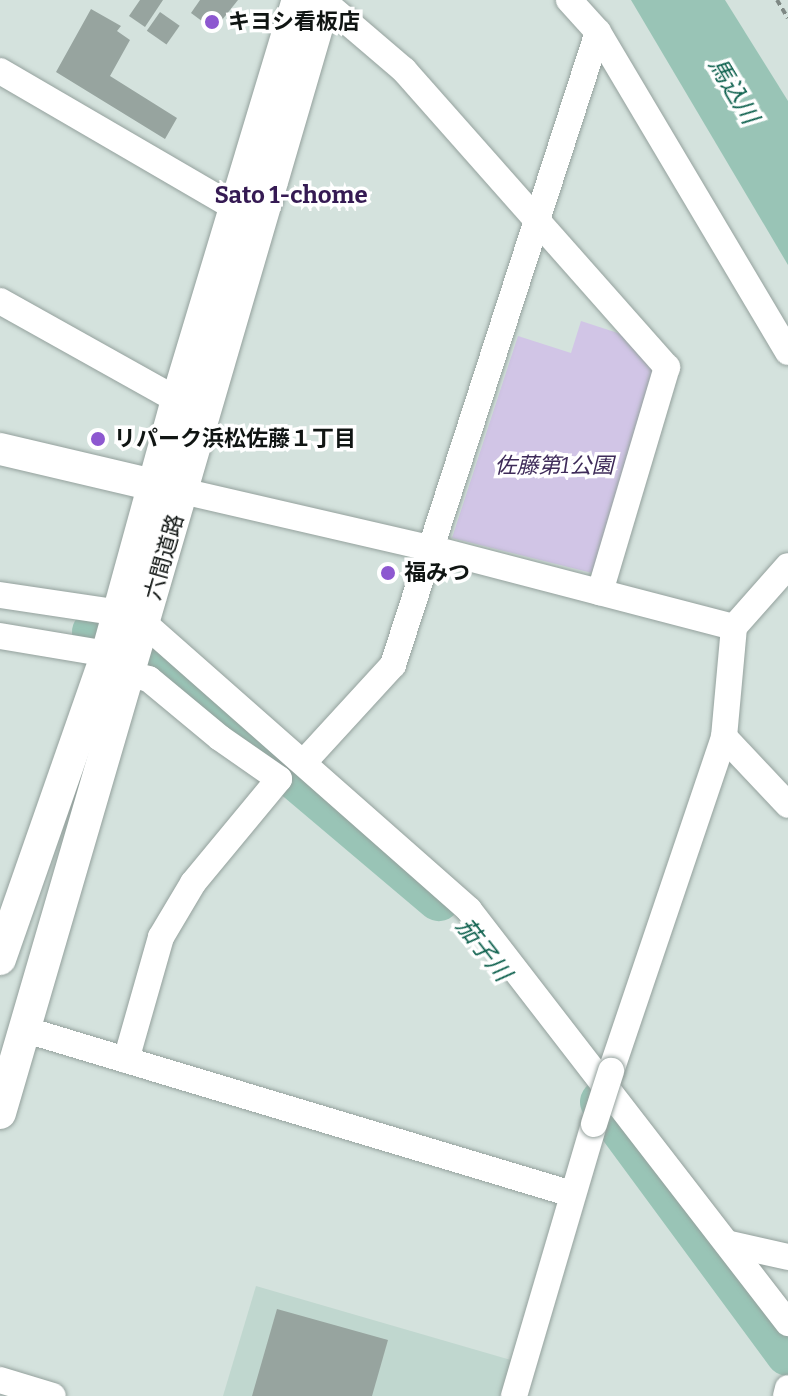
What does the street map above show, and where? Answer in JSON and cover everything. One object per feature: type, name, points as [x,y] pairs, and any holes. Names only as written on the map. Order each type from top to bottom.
[{"type":"street","points":[[569,0],[598,32],[788,352]]},
{"type":"street","points":[[317,1],[404,70],[667,367],[600,592]]},
{"type":"street","name":"六間道路","points":[[168,488],[177,400],[235,208],[317,1]]},
{"type":"street","name":"六間道路","points":[[0,1113],[168,488],[317,1]]},
{"type":"street","points":[[304,762],[393,665],[598,32]]},
{"type":"street","points":[[0,71],[235,208]]},
{"type":"street","points":[[0,301],[177,400]]},
{"type":"street","points":[[0,449],[430,548],[734,627]]},
{"type":"street","points":[[514,1396],[594,1124],[724,737],[734,627],[788,566]]},
{"type":"street","points":[[0,595],[132,618],[304,762],[469,910],[788,1323]]},
{"type":"street","points":[[0,636],[122,666],[149,679],[220,738],[279,779],[193,883],[161,937],[126,1060]]},
{"type":"street","name":"六間道路","points":[[0,959],[122,666]]},
{"type":"street","points":[[724,737],[788,805]]},
{"type":"street","points":[[23,1029],[572,1194]]},
{"type":"street","points":[[730,1244],[788,1257]]},
{"type":"street","points":[[0,1380],[53,1396]]},
{"type":"street","points":[[786,1396],[788,1388]]},
{"type":"path","points":[[777,0],[788,18]]},
{"type":"shaded area","points":[[256,1286],[511,1360],[500,1396],[223,1396]]},
{"type":"green space","name":"佐藤第1公園","points":[[581,321],[633,338],[660,370],[600,575],[452,538],[518,336],[571,353]]},
{"type":"water","name":"馬込川","points":[[631,0],[725,0],[788,101],[788,265]]},
{"type":"building","points":[[140,0],[163,0],[145,27],[129,16]]},
{"type":"building","name":"キヨシ看板店","points":[[200,0],[238,0],[214,30],[191,13]]},
{"type":"building","points":[[91,9],[121,26],[117,31],[130,40],[110,76],[177,118],[165,139],[56,72]]},
{"type":"building","points":[[160,12],[180,26],[166,45],[147,31]]},
{"type":"building","points":[[277,1309],[388,1340],[372,1396],[252,1396]]},
{"type":"waterway","name":"茄子川","points":[[94,632],[144,650],[439,899]]},
{"type":"waterway","name":"茄子川","points":[[602,1102],[788,1354]]},
{"type":"place","name":"キヨシ看板店","points":[[212,22]]},
{"type":"place","name":"リパーク浜松佐藤１丁目","points":[[98,439]]},
{"type":"place","name":"福みつ","points":[[388,573]]},
{"type":"district","name":"Sato 1-chome","points":[[291,196]]}]
